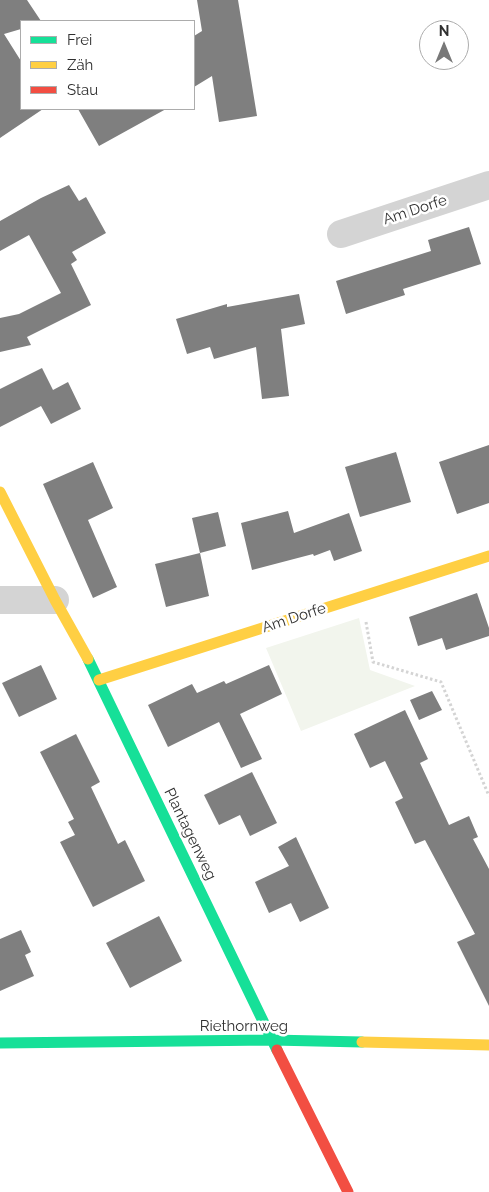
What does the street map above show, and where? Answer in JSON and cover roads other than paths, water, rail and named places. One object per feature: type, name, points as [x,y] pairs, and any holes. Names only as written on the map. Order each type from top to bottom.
[{"type":"street","name":"Am Dorfe","points":[[341,234],[489,185]]},
{"type":"street","name":"Plantagenweg","points":[[0,492],[55,600],[99,680],[272,1040],[348,1192]]},
{"type":"street","name":"Am Dorfe","points":[[99,680],[489,556]]},
{"type":"street","points":[[0,600],[55,600]]},
{"type":"street","name":"Riethornweg","points":[[0,1043],[272,1040],[489,1045]]}]
